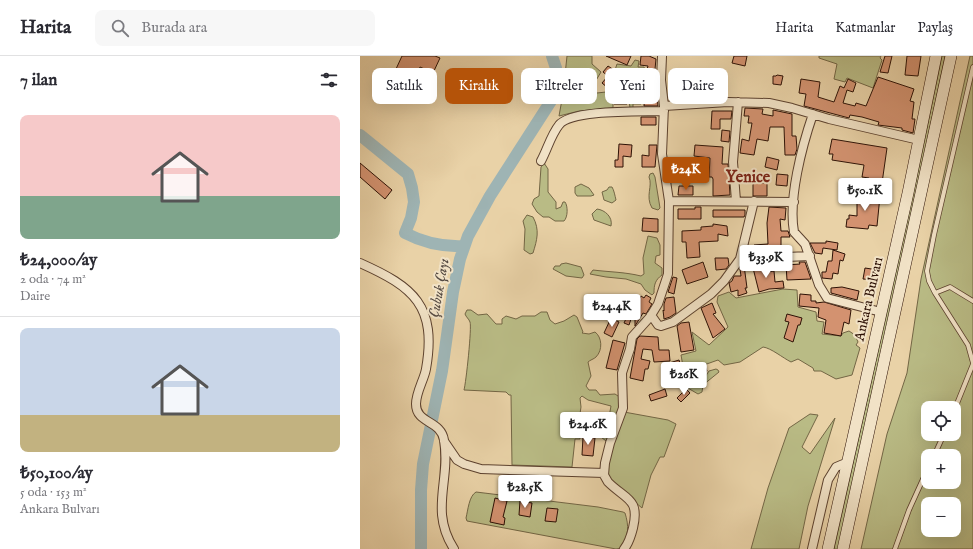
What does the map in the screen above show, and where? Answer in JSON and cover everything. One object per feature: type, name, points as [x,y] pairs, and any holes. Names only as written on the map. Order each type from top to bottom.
[{"type":"main road","name":"Ankara Bulvarı","points":[[828,549],[919,140],[936,56]]},
{"type":"main road","name":"Ankara Bulvarı","points":[[843,549],[951,56]]},
{"type":"street","points":[[624,549],[629,542],[634,524],[636,516],[635,507],[630,500],[608,482],[604,473],[610,443],[623,408],[623,368],[630,349],[632,337],[651,315],[660,299],[668,274],[669,201],[662,154],[664,108],[661,80],[662,56]]},
{"type":"street","points":[[736,202],[733,162],[738,102]]},
{"type":"street","points":[[541,162],[559,125],[571,117],[590,114],[738,102],[769,103],[919,140]]},
{"type":"street","points":[[813,114],[802,150],[794,202],[794,232],[805,244],[819,285],[827,298],[881,312]]},
{"type":"street","points":[[669,201],[794,202]]},
{"type":"street","points":[[651,315],[658,325],[661,326],[672,322],[711,294],[724,281],[740,259],[754,202]]},
{"type":"street","points":[[740,259],[810,256]]},
{"type":"street","points":[[360,263],[379,271],[408,290],[420,305],[427,322],[429,337],[427,360],[416,402],[418,413],[442,432],[444,441],[444,482],[441,510],[442,523],[454,549]]},
{"type":"street","points":[[444,441],[457,460],[464,464],[481,469],[604,473]]},
{"type":"street","points":[[812,549],[828,480],[836,467],[848,462]]},
{"type":"lane","points":[[958,401],[973,364],[968,345],[929,282],[928,271],[929,259],[973,67]]},
{"type":"lane","points":[[935,293],[950,288],[973,301]]},
{"type":"lane","points":[[896,549],[909,510],[921,483]]},
{"type":"green space","points":[[567,56],[592,56],[592,64],[596,68],[566,68]]},
{"type":"green space","points":[[819,56],[881,56],[880,58],[882,60],[873,88],[847,78],[845,82],[834,79],[837,64],[819,58]]},
{"type":"green space","points":[[942,56],[945,56],[919,180],[838,549],[834,549],[916,180]]},
{"type":"green space","points":[[970,56],[973,56],[973,549],[861,549],[887,434],[907,373],[921,279]]},
{"type":"green space","points":[[635,60],[639,61],[638,67],[644,67],[616,68],[617,64],[631,66]]},
{"type":"green space","points":[[597,68],[601,72],[597,79]]},
{"type":"green space","points":[[605,92],[605,104],[613,104],[613,108],[579,111],[559,116],[561,104],[597,104],[597,93]]},
{"type":"green space","points":[[630,104],[633,104],[633,108],[630,108]]},
{"type":"green space","points":[[544,163],[548,169],[548,192],[556,202],[556,209],[561,207],[563,202],[566,204],[567,214],[564,221],[555,221],[549,217],[543,217],[537,212],[532,204],[534,199],[539,196],[541,167]]},
{"type":"green space","points":[[653,173],[660,208],[658,210],[652,208],[649,199],[649,177],[650,174]]},
{"type":"green space","points":[[581,184],[589,188],[594,195],[577,196],[575,193],[575,187]]},
{"type":"green space","points":[[609,187],[613,188],[616,200],[612,203],[604,200],[602,192],[607,190]]},
{"type":"green space","points":[[597,209],[608,214],[611,220],[611,226],[594,220],[592,214]]},
{"type":"green space","points":[[527,215],[533,217],[537,226],[537,239],[533,253],[530,254],[524,250],[525,229],[523,221]]},
{"type":"green space","points":[[648,236],[657,238],[660,245],[660,255],[656,256],[655,263],[662,268],[662,275],[656,281],[654,293],[652,295],[645,290],[641,284],[626,279],[590,274],[593,270],[641,276],[644,274],[643,258]]},
{"type":"green space","points":[[566,263],[581,267],[584,275],[582,278],[566,276],[553,269],[555,266],[560,266],[561,264]]},
{"type":"green space","points":[[783,289],[797,290],[798,307],[816,312],[817,321],[824,322],[822,334],[841,336],[843,333],[849,331],[855,335],[858,342],[856,345],[860,348],[852,375],[836,379],[821,371],[814,371],[813,368],[798,359],[791,362],[763,347],[740,362],[724,365],[718,360],[684,372],[681,355],[696,351],[692,332],[709,345],[728,327],[717,302],[718,296],[729,292],[736,298]]},
{"type":"green space","points":[[467,310],[471,310],[478,315],[487,314],[496,324],[502,324],[502,319],[506,316],[516,319],[522,316],[535,316],[541,312],[547,312],[550,320],[555,324],[574,315],[577,317],[583,332],[582,333],[589,334],[595,332],[599,337],[601,347],[596,357],[588,362],[591,376],[586,386],[589,390],[596,390],[600,395],[615,394],[621,398],[621,403],[609,440],[606,441],[600,434],[607,428],[611,406],[588,400],[582,396],[580,398],[581,407],[578,427],[580,439],[575,439],[572,467],[512,465],[511,395],[506,392],[464,390],[470,334],[470,322],[465,314]]},
{"type":"green space","points":[[716,369],[719,372],[703,385],[702,392],[698,394],[681,384],[681,380],[684,377],[696,381],[705,377],[709,371]]},
{"type":"green space","points":[[624,412],[668,420],[676,424],[664,457],[660,457],[651,475],[642,508],[615,487],[609,477],[608,469],[611,449]]},
{"type":"green space","points":[[810,414],[818,415],[802,447],[810,454],[835,418],[808,506],[799,549],[751,549],[768,488],[789,428]]},
{"type":"green space","points":[[476,492],[598,507],[623,512],[625,513],[627,522],[627,535],[621,548],[616,549],[467,521],[466,518],[469,504]]},
{"type":"building","points":[[402,56],[435,56],[440,58],[435,68],[396,68]]},
{"type":"building","points":[[606,56],[631,56],[627,65]]},
{"type":"building","points":[[641,56],[649,56],[656,59],[655,68],[647,68],[648,66],[640,65]]},
{"type":"building","points":[[734,56],[747,56],[745,66],[732,63]]},
{"type":"building","points":[[885,56],[892,56],[888,73],[880,72]]},
{"type":"building","points":[[907,56],[921,56],[918,76],[905,75]]},
{"type":"building","points":[[773,76],[783,76],[781,85],[773,84]]},
{"type":"building","points":[[878,77],[914,89],[910,101],[914,102],[912,119],[915,119],[913,133],[902,130],[902,128],[878,125],[879,122],[862,117],[850,115],[849,118],[804,106],[806,94],[799,93],[801,79],[820,82],[818,97],[834,102],[840,86],[844,88],[848,79],[856,83],[853,92],[847,90],[843,103],[855,106],[856,103],[866,106]]},
{"type":"building","points":[[644,104],[658,104],[658,106],[644,106]]},
{"type":"building","points":[[745,108],[763,109],[762,114],[773,116],[773,110],[792,114],[792,136],[796,136],[797,149],[795,155],[785,155],[784,127],[770,127],[768,141],[757,139],[754,155],[740,153],[742,139],[749,141],[752,123],[748,123],[749,116],[744,116]]},
{"type":"building","points":[[712,111],[732,111],[731,119],[720,119],[720,129],[711,129]]},
{"type":"building","points":[[641,117],[656,117],[656,125],[641,125]]},
{"type":"building","points":[[722,130],[730,131],[729,142],[721,141]]},
{"type":"building","points":[[832,139],[887,148],[882,183],[868,181],[869,178],[862,177],[864,165],[832,160],[833,154],[829,154]]},
{"type":"building","points":[[619,144],[632,145],[631,157],[623,156],[623,167],[615,167],[615,160],[618,160]]},
{"type":"building","points":[[649,145],[657,145],[655,167],[642,167],[642,155],[649,156]]},
{"type":"building","points":[[695,145],[723,147],[722,164],[728,164],[730,195],[713,196],[713,179],[712,177],[709,177],[710,158],[694,156]]},
{"type":"building","points":[[767,157],[779,160],[777,170],[765,167]]},
{"type":"building","points":[[360,163],[392,190],[385,199],[360,177]]},
{"type":"building","points":[[777,174],[788,175],[787,186],[776,185]]},
{"type":"building","points":[[753,183],[767,183],[767,196],[753,196]]},
{"type":"building","points":[[679,186],[693,186],[693,195],[678,195]]},
{"type":"building","points":[[857,194],[880,196],[877,226],[869,225],[868,229],[846,227],[849,215],[857,216]]},
{"type":"building","points":[[695,207],[701,207],[701,219],[678,219],[678,209],[695,209]]},
{"type":"building","points":[[769,207],[786,208],[785,220],[780,219],[781,231],[788,231],[790,237],[781,237],[781,252],[754,253],[754,245],[768,244],[767,223]]},
{"type":"building","points":[[713,210],[745,210],[745,215],[744,217],[713,217]]},
{"type":"building","points":[[643,218],[658,219],[658,232],[642,231]]},
{"type":"building","points":[[713,224],[727,226],[728,236],[718,234],[718,241],[699,242],[700,257],[687,258],[686,242],[682,242],[682,231],[701,230],[701,227],[713,226]]},
{"type":"building","points":[[826,241],[838,243],[837,250],[823,248],[822,254],[815,253],[810,243],[826,243]]},
{"type":"building","points":[[833,250],[845,254],[843,261],[840,260],[838,274],[833,273],[832,279],[822,278],[822,272],[826,272],[828,261],[832,261]]},
{"type":"building","points":[[715,258],[728,258],[729,265],[726,269],[716,270]]},
{"type":"building","points":[[703,262],[708,277],[687,284],[682,270]]},
{"type":"building","points":[[799,262],[805,262],[811,279],[787,280],[786,265],[800,264]]},
{"type":"building","points":[[764,263],[765,272],[774,271],[775,282],[783,281],[784,288],[769,289],[759,292],[752,264]]},
{"type":"building","points":[[742,265],[744,265],[747,288],[745,288],[747,293],[738,296],[738,290],[731,292],[729,283],[732,281],[734,276],[741,276],[740,269]]},
{"type":"building","points":[[865,268],[878,270],[877,280],[863,279]]},
{"type":"building","points":[[673,277],[677,278],[674,294],[668,292]]},
{"type":"building","points":[[842,287],[859,291],[857,300],[831,293],[831,288]]},
{"type":"building","points":[[800,294],[811,295],[811,301],[816,301],[816,303],[824,302],[851,310],[849,324],[844,322],[841,336],[824,333],[826,320],[818,317],[819,308],[799,306]]},
{"type":"building","points":[[646,295],[651,298],[649,302],[652,304],[646,314],[643,313],[635,326],[635,313],[633,313],[629,325],[624,323],[631,308],[634,309],[641,296],[644,298]]},
{"type":"building","points":[[674,297],[676,313],[664,319],[663,310],[664,311],[666,298]]},
{"type":"building","points":[[712,303],[716,313],[713,314],[725,329],[713,338],[701,308]]},
{"type":"building","points":[[787,314],[802,318],[800,325],[798,325],[793,342],[784,338],[789,322],[785,321]]},
{"type":"building","points":[[611,318],[619,322],[612,337],[604,333]]},
{"type":"building","points":[[689,322],[694,350],[681,352],[677,326],[681,323]]},
{"type":"building","points":[[640,336],[658,337],[659,350],[669,350],[670,361],[654,362],[652,350],[643,349],[641,359],[650,361],[648,369],[645,369],[643,381],[630,378],[637,339]]},
{"type":"building","points":[[613,340],[625,343],[617,370],[606,368]]},
{"type":"building","points":[[679,360],[683,374],[671,378],[666,364]]},
{"type":"building","points":[[705,366],[707,371],[689,377],[687,372]]},
{"type":"building","points":[[665,389],[667,396],[651,401],[649,395]]},
{"type":"building","points":[[686,389],[690,393],[681,402],[677,398]]},
{"type":"building","points":[[583,437],[595,438],[593,456],[582,455]]},
{"type":"building","points":[[495,498],[507,501],[503,517],[505,518],[504,525],[490,522]]},
{"type":"building","points":[[520,501],[532,503],[530,517],[519,515]]},
{"type":"building","points":[[547,508],[558,509],[556,522],[545,521]]},
{"type":"waterway","name":"Çubuk Çayı","points":[[421,549],[421,490],[423,464],[442,371],[453,292],[460,259],[468,236],[490,196],[551,101],[556,78],[556,68],[552,56]]},
{"type":"waterway","points":[[360,135],[408,174],[414,202],[411,218],[405,233],[434,244],[464,246]]},
{"type":"district","name":"Yenice","points":[[748,178]]}]
